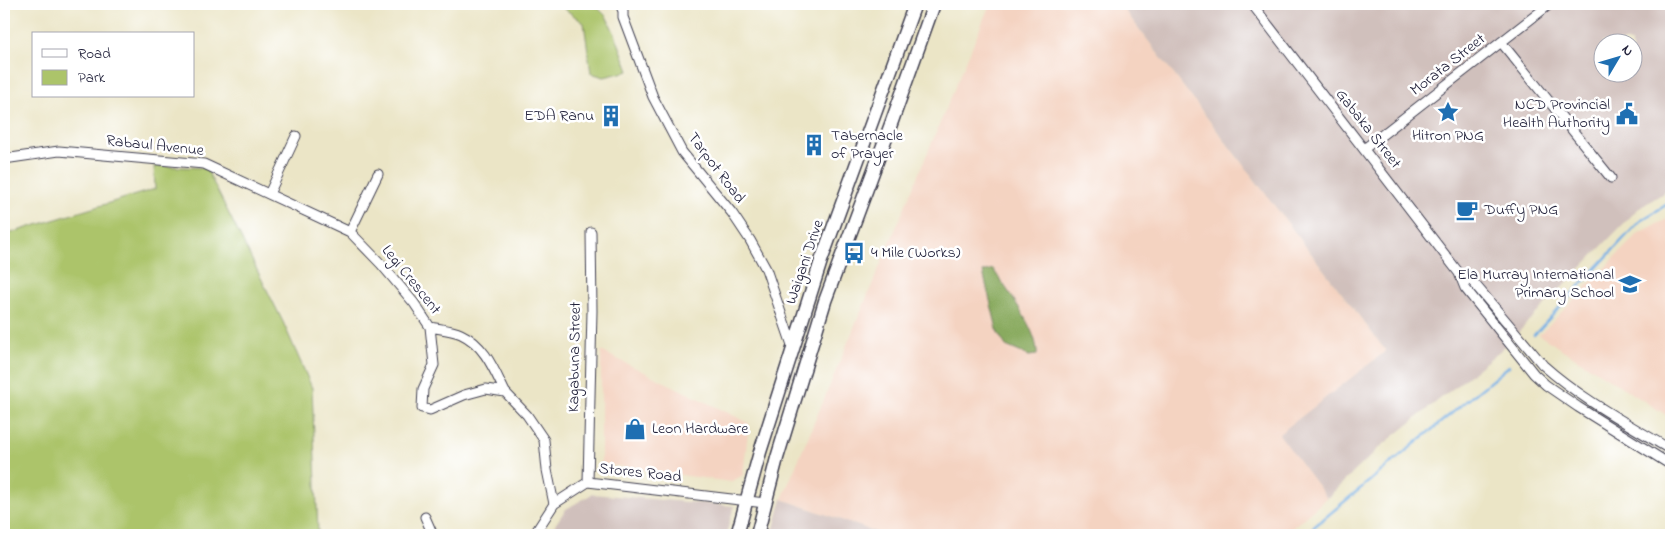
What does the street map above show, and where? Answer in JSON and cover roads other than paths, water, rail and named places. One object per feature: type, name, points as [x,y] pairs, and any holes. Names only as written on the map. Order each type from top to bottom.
[{"type":"highway","name":"Waigani Drive","points":[[737,535],[746,500],[821,260],[915,4]]},
{"type":"highway","name":"Waigani Drive","points":[[757,535],[777,458],[825,300],[934,4]]},
{"type":"highway","points":[[804,316],[816,316],[844,233],[854,224]]},
{"type":"street","name":"Tarpot Road","points":[[620,4],[623,17],[653,97],[682,152],[732,214],[750,240],[766,269],[794,348]]},
{"type":"street","name":"Morata Street","points":[[1364,150],[1550,4]]},
{"type":"street","name":"Gabaka Street","points":[[1258,6],[1364,150],[1459,273],[1465,288],[1534,374],[1546,385],[1671,465]]},
{"type":"street","points":[[1501,42],[1612,178]]},
{"type":"street","points":[[269,194],[296,136]]},
{"type":"street","name":"Rabaul Avenue","points":[[4,160],[59,151],[204,164],[350,232]]},
{"type":"street","points":[[350,232],[378,174]]},
{"type":"street","name":"Legi Crescent","points":[[350,232],[381,264],[414,303],[430,327],[434,365],[423,389],[422,408],[430,410],[464,395],[486,389],[505,392]]},
{"type":"street","name":"Kagabuna Street","points":[[588,482],[592,311],[591,232]]},
{"type":"street","name":"Gabaka Street","points":[[1459,273],[1473,282],[1543,365],[1554,375],[1584,397],[1671,450]]},
{"type":"street","points":[[430,327],[460,334],[479,346],[492,365],[505,392],[526,415],[544,440],[547,470],[554,504]]},
{"type":"street","name":"Stores Road","points":[[534,535],[554,504],[588,482],[765,503]]},
{"type":"street","points":[[427,535],[426,520],[433,535]]},
{"type":"waterway","points":[[1534,335],[1640,221],[1671,202]]},
{"type":"waterway","points":[[1304,535],[1509,366]]},
{"type":"place","name":"Hitron PNG","points":[[1448,112]]},
{"type":"place","name":"NCD Provincial Health Authority","points":[[1627,114]]},
{"type":"place","name":"EDA Ranu","points":[[611,116]]},
{"type":"place","name":"Tabernacle of Prayer","points":[[814,145]]},
{"type":"place","name":"Duffy PNG","points":[[1467,210]]},
{"type":"place","name":"4 Mile (Works)","points":[[854,253]]},
{"type":"place","name":"Ela Murray International Primary School","points":[[1630,284]]},
{"type":"place","name":"Leon Hardware","points":[[635,429]]}]
